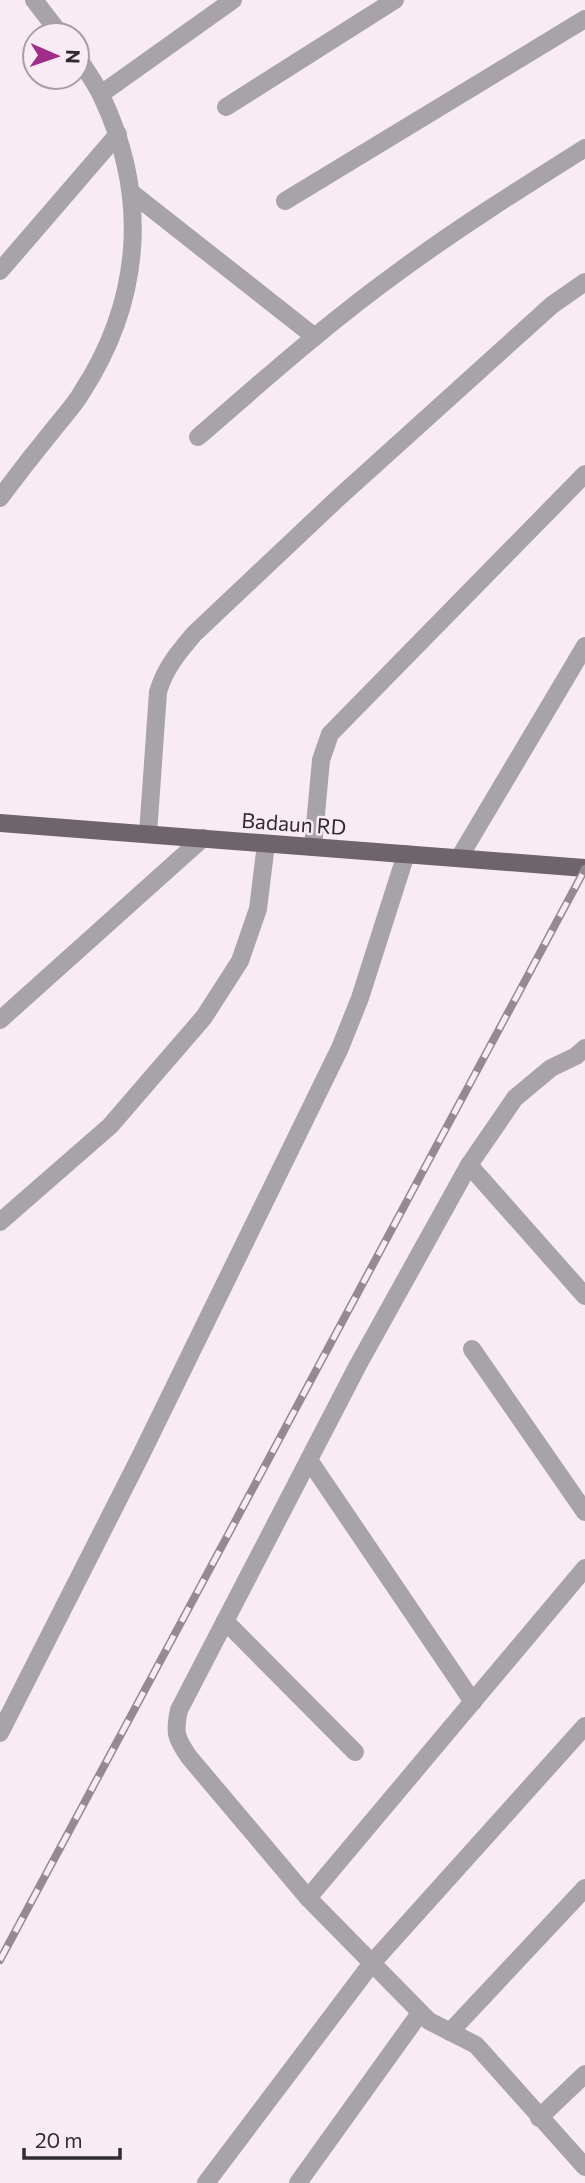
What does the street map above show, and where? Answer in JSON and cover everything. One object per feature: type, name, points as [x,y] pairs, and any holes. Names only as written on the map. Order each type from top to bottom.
[{"type":"main road","name":"Badaun RD","points":[[0,823],[585,868]]},
{"type":"street","points":[[34,0],[50,21]]},
{"type":"street","points":[[101,94],[233,0]]},
{"type":"street","points":[[226,107],[395,0]]},
{"type":"street","points":[[285,201],[585,19]]},
{"type":"street","points":[[0,498],[81,394],[108,348],[125,299],[134,246],[132,194],[118,134],[101,94],[91,78]]},
{"type":"street","points":[[3,262],[118,134]]},
{"type":"street","points":[[198,437],[315,337],[401,270],[509,195],[585,148]]},
{"type":"street","points":[[132,194],[315,337]]},
{"type":"street","points":[[148,834],[158,692],[163,674],[173,658],[194,634],[336,500],[552,305],[585,282]]},
{"type":"street","points":[[313,847],[321,760],[330,734],[585,474]]},
{"type":"street","points":[[459,858],[585,646]]},
{"type":"street","points":[[0,1020],[203,838]]},
{"type":"street","points":[[0,1222],[110,1126],[204,1017],[240,961],[258,909],[266,844]]},
{"type":"street","points":[[0,1733],[140,1457],[340,1048],[360,998],[406,854]]},
{"type":"street","points":[[585,1048],[576,1056],[551,1068],[514,1098],[469,1166],[358,1365],[179,1710],[175,1727],[178,1741],[189,1757],[308,1898],[429,2021],[476,2045],[585,2167]]},
{"type":"street","points":[[469,1166],[585,1296]]},
{"type":"street","points":[[472,1349],[585,1512]]},
{"type":"street","points":[[309,1460],[473,1702]]},
{"type":"street","points":[[308,1898],[585,1568]]},
{"type":"street","points":[[226,1622],[355,1752]]},
{"type":"street","points":[[206,2183],[372,1963],[585,1726]]},
{"type":"street","points":[[450,2032],[585,1888]]},
{"type":"street","points":[[298,2183],[420,2012]]},
{"type":"street","points":[[539,2118],[585,2074]]},
{"type":"railway","points":[[0,1960],[585,869]]}]
